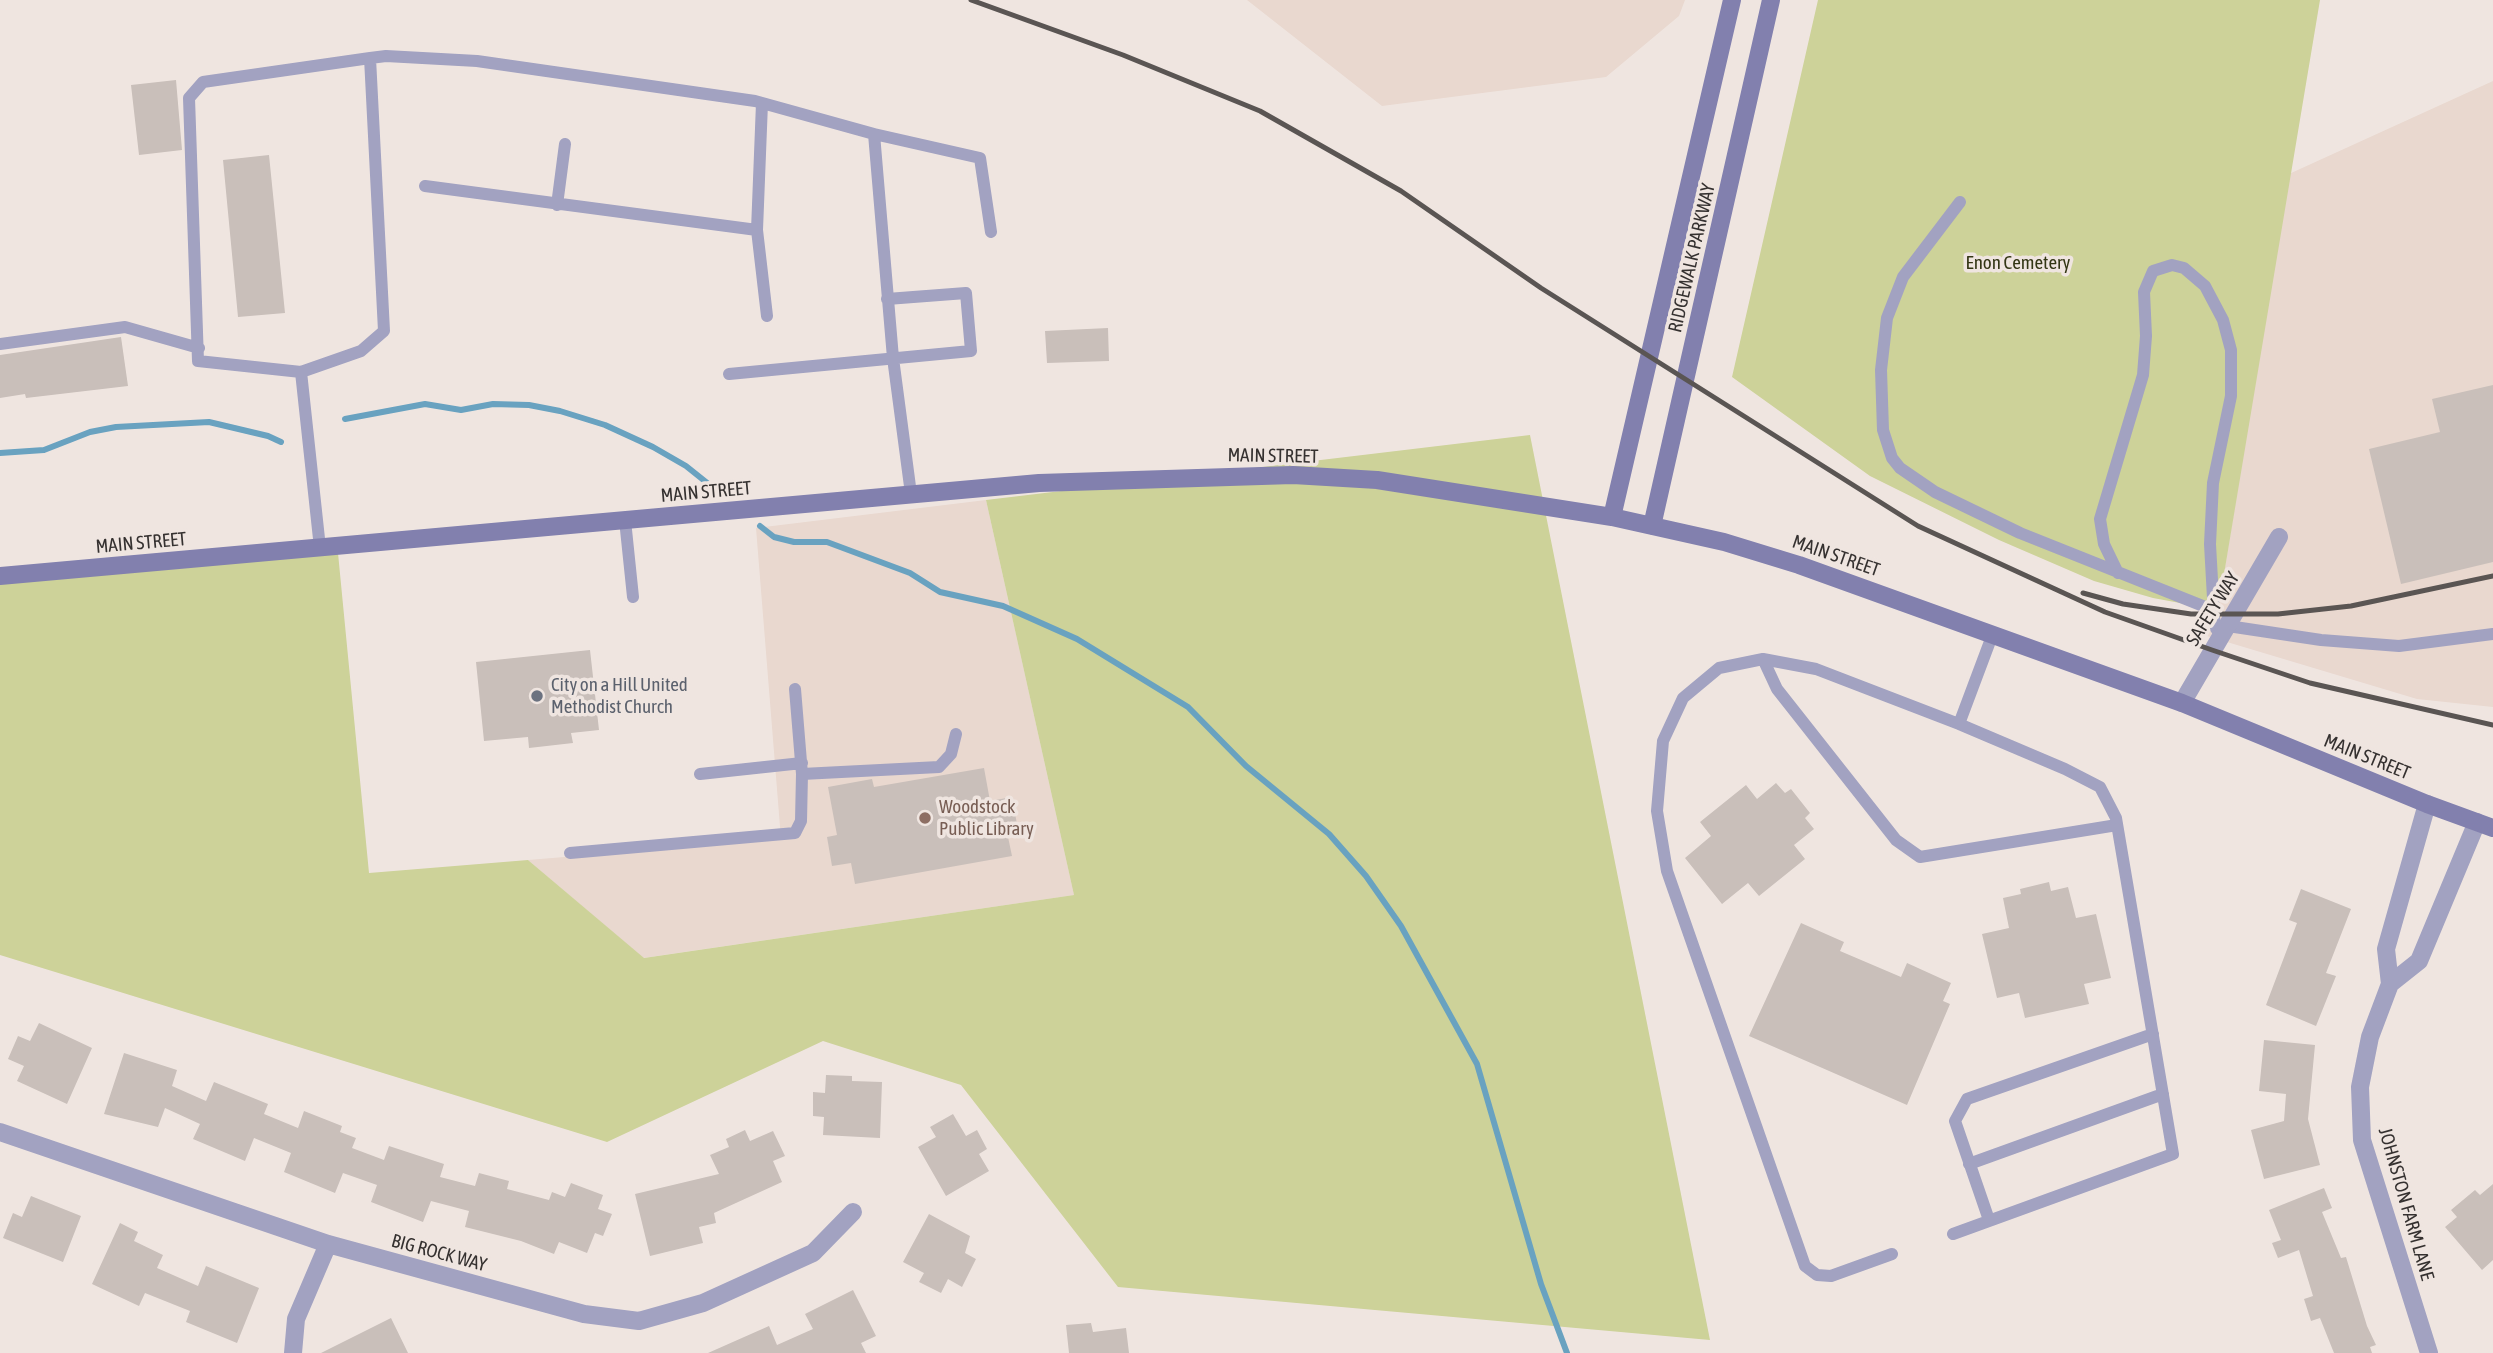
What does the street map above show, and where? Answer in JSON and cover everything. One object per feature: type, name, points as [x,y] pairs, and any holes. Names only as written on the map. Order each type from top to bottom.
[{"type":"main road","name":"RIDGEWALK PARKWAY","points":[[1612,517],[1732,0]]},
{"type":"main road","name":"RIDGEWALK PARKWAY","points":[[1652,526],[1771,0]]},
{"type":"main road","name":"MAIN STREET","points":[[0,576],[1038,483],[1293,475],[1443,489],[1612,517],[1799,565],[2182,703],[2427,804],[2485,825]]},
{"type":"street","name":"SAFETY WAY","points":[[2182,703],[2279,537]]},
{"type":"street","name":"JOHNSTON FARM LANE","points":[[2427,804],[2386,949],[2390,984],[2363,1064],[2359,1112],[2362,1140],[2429,1353]]},
{"type":"street","points":[[2390,984],[2419,961],[2485,825]]},
{"type":"street","name":"BIG ROCK WAY","points":[[0,1132],[328,1244],[584,1314],[639,1321],[702,1303],[813,1253],[853,1212]]},
{"type":"street","points":[[293,1353],[296,1319],[328,1244]]},
{"type":"lane","points":[[370,58],[384,331],[361,351],[301,372],[198,361],[189,97],[203,82],[370,58],[386,56],[477,61],[762,103],[874,134],[980,158],[991,232]]},
{"type":"lane","points":[[762,103],[757,230],[767,316]]},
{"type":"lane","points":[[874,134],[893,358],[911,494]]},
{"type":"lane","points":[[557,205],[565,145]]},
{"type":"lane","points":[[425,186],[757,230]]},
{"type":"lane","points":[[1960,202],[1915,260],[1894,295],[1887,318],[1881,370],[1887,446],[1900,468],[1934,492],[2020,533],[2213,610]]},
{"type":"lane","points":[[2118,573],[2104,544],[2100,519],[2143,374],[2146,336],[2144,292],[2153,271],[2172,265],[2184,268],[2205,286],[2223,320],[2231,350],[2231,396],[2213,483],[2210,544],[2215,626],[2224,631],[2399,646],[2493,634]]},
{"type":"lane","points":[[729,374],[971,351],[966,293],[887,299]]},
{"type":"lane","points":[[0,344],[125,327],[199,348]]},
{"type":"lane","points":[[301,372],[320,548]]},
{"type":"lane","points":[[625,520],[633,597]]},
{"type":"lane","points":[[1959,724],[1992,636]]},
{"type":"lane","points":[[1763,659],[1777,689],[1896,840],[1920,857],[2117,825]]},
{"type":"lane","points":[[1892,1254],[1831,1276],[1816,1275],[1805,1266],[1667,871],[1657,811],[1663,741],[1683,698],[1719,668],[1763,659],[1816,669],[1959,724],[2065,769],[2100,787],[2117,825],[2173,1154],[1953,1234]]},
{"type":"lane","points":[[570,853],[795,833],[801,821],[802,769],[795,690]]},
{"type":"lane","points":[[700,774],[939,767],[948,760],[956,734]]},
{"type":"lane","points":[[1989,1220],[1955,1121],[1967,1099],[2153,1034]]},
{"type":"lane","points":[[1969,1164],[2163,1094]]},
{"type":"shaded area","points":[[1247,0],[1685,0],[1679,16],[1606,77],[1382,106]]},
{"type":"shaded area","points":[[2493,81],[2493,707],[2417,699],[2197,633],[2218,610],[2289,174]]},
{"type":"shaded area","points":[[986,500],[1074,895],[643,958],[528,860],[781,839],[756,528]]},
{"type":"green space","name":"Enon Cemetery","points":[[1818,0],[2320,0],[2218,610],[2153,598],[2094,581],[1999,540],[1870,476],[1732,377]]},
{"type":"green space","points":[[1530,435],[1710,1340],[1118,1287],[961,1085],[823,1041],[607,1142],[0,955],[0,584],[338,553],[369,873],[528,860],[644,958],[1074,895],[986,500]]},
{"type":"building","points":[[176,80],[182,150],[139,155],[131,85]]},
{"type":"building","points":[[269,155],[285,313],[238,317],[223,160]]},
{"type":"building","points":[[1108,328],[1109,361],[1047,363],[1045,331]]},
{"type":"building","points":[[121,337],[128,386],[26,398],[25,394],[0,398],[0,355]]},
{"type":"building","points":[[2493,385],[2493,562],[2401,584],[2369,449],[2440,432],[2432,399]]},
{"type":"building","name":"City on a Hill United Methodist Church","points":[[590,650],[599,730],[571,733],[573,743],[529,748],[528,737],[484,741],[476,662]]},
{"type":"building","name":"Woodstock Public Library","points":[[984,768],[990,801],[1012,797],[1019,835],[1008,837],[1012,856],[855,884],[851,863],[832,866],[827,837],[837,835],[828,787],[872,779],[874,787]]},
{"type":"building","points":[[1776,783],[1785,793],[1791,789],[1810,813],[1805,818],[1814,829],[1794,845],[1805,859],[1759,896],[1748,883],[1722,904],[1685,858],[1711,836],[1700,822],[1746,785],[1757,799]]},
{"type":"building","points":[[2049,882],[2051,891],[2068,887],[2076,918],[2096,914],[2111,978],[2084,984],[2089,1004],[2025,1018],[2019,993],[1997,998],[1982,934],[2009,928],[2003,898],[2021,894],[2020,889]]},
{"type":"building","points":[[2301,889],[2351,909],[2326,973],[2336,976],[2316,1026],[2266,1005],[2297,923],[2289,920]]},
{"type":"building","points":[[1801,923],[1844,942],[1840,951],[1901,977],[1907,963],[1951,983],[1943,1001],[1950,1004],[1907,1105],[1749,1036]]},
{"type":"building","points":[[39,1023],[92,1048],[67,1104],[17,1081],[24,1066],[8,1059],[18,1036],[30,1041]]},
{"type":"building","points":[[2264,1040],[2315,1045],[2308,1119],[2320,1165],[2264,1179],[2251,1130],[2284,1121],[2286,1094],[2259,1091]]},
{"type":"building","points":[[124,1053],[177,1070],[172,1086],[206,1101],[214,1082],[268,1104],[264,1114],[298,1128],[304,1111],[342,1126],[340,1132],[356,1138],[352,1148],[384,1160],[389,1146],[444,1164],[440,1177],[475,1186],[479,1173],[509,1181],[507,1189],[549,1200],[552,1192],[565,1197],[571,1183],[603,1195],[598,1209],[612,1214],[603,1236],[595,1233],[587,1253],[559,1242],[554,1254],[521,1241],[465,1227],[469,1211],[431,1201],[423,1222],[371,1202],[377,1185],[343,1173],[335,1193],[284,1172],[291,1153],[254,1138],[245,1161],[193,1139],[200,1124],[165,1108],[158,1127],[104,1114]]},
{"type":"building","points":[[826,1075],[852,1076],[852,1081],[882,1082],[880,1138],[823,1135],[824,1117],[813,1116],[813,1092],[825,1093]]},
{"type":"building","points":[[953,1114],[966,1136],[977,1130],[987,1149],[979,1154],[989,1171],[946,1196],[918,1147],[936,1137],[930,1127]]},
{"type":"building","points":[[745,1130],[750,1141],[773,1131],[785,1156],[773,1161],[782,1182],[714,1213],[716,1223],[699,1227],[703,1243],[650,1256],[635,1194],[719,1174],[710,1155],[729,1147],[726,1139]]},
{"type":"building","points":[[2493,1184],[2493,1260],[2482,1270],[2445,1227],[2457,1217],[2451,1210],[2475,1190],[2480,1195]]},
{"type":"building","points":[[2324,1188],[2332,1208],[2322,1212],[2341,1258],[2346,1257],[2367,1326],[2376,1345],[2370,1347],[2372,1353],[2334,1353],[2320,1318],[2311,1321],[2304,1299],[2313,1296],[2299,1250],[2278,1258],[2272,1243],[2281,1240],[2269,1210]]},
{"type":"building","points":[[31,1196],[81,1216],[63,1262],[3,1238],[13,1213],[22,1217]]},
{"type":"building","points":[[929,1214],[970,1236],[965,1253],[976,1259],[962,1287],[948,1279],[941,1293],[919,1282],[924,1273],[903,1262]]},
{"type":"building","points":[[120,1223],[138,1232],[134,1241],[163,1255],[157,1268],[198,1286],[206,1266],[259,1288],[237,1343],[186,1322],[190,1311],[145,1293],[139,1306],[92,1284]]},
{"type":"building","points":[[853,1290],[876,1336],[861,1343],[866,1353],[708,1353],[769,1326],[777,1345],[813,1329],[805,1314]]},
{"type":"building","points":[[391,1318],[408,1353],[321,1353]]},
{"type":"building","points":[[1091,1323],[1093,1332],[1126,1328],[1129,1353],[1069,1353],[1066,1325]]},
{"type":"waterway","points":[[345,419],[425,404],[461,410],[493,404],[529,405],[560,411],[605,425],[653,447],[686,466],[721,494]]},
{"type":"waterway","points":[[0,453],[44,450],[90,432],[116,427],[209,422],[268,436],[281,442]]},
{"type":"waterway","points":[[760,526],[774,537],[794,542],[827,542],[910,573],[940,592],[1003,606],[1077,639],[1188,707],[1246,766],[1329,834],[1366,876],[1401,926],[1477,1064],[1541,1284],[1567,1353]]},
{"type":"railway","points":[[971,0],[1123,55],[1260,111],[1401,191],[1541,288],[1918,526],[2105,612],[2212,650],[2310,683],[2493,725]]},
{"type":"railway","points":[[2083,593],[2123,604],[2191,614],[2278,614],[2351,606],[2493,576]]},
{"type":"place","name":"City on a Hill United Methodist Church","points":[[537,696]]},
{"type":"place","name":"Woodstock Public Library","points":[[925,818]]}]
